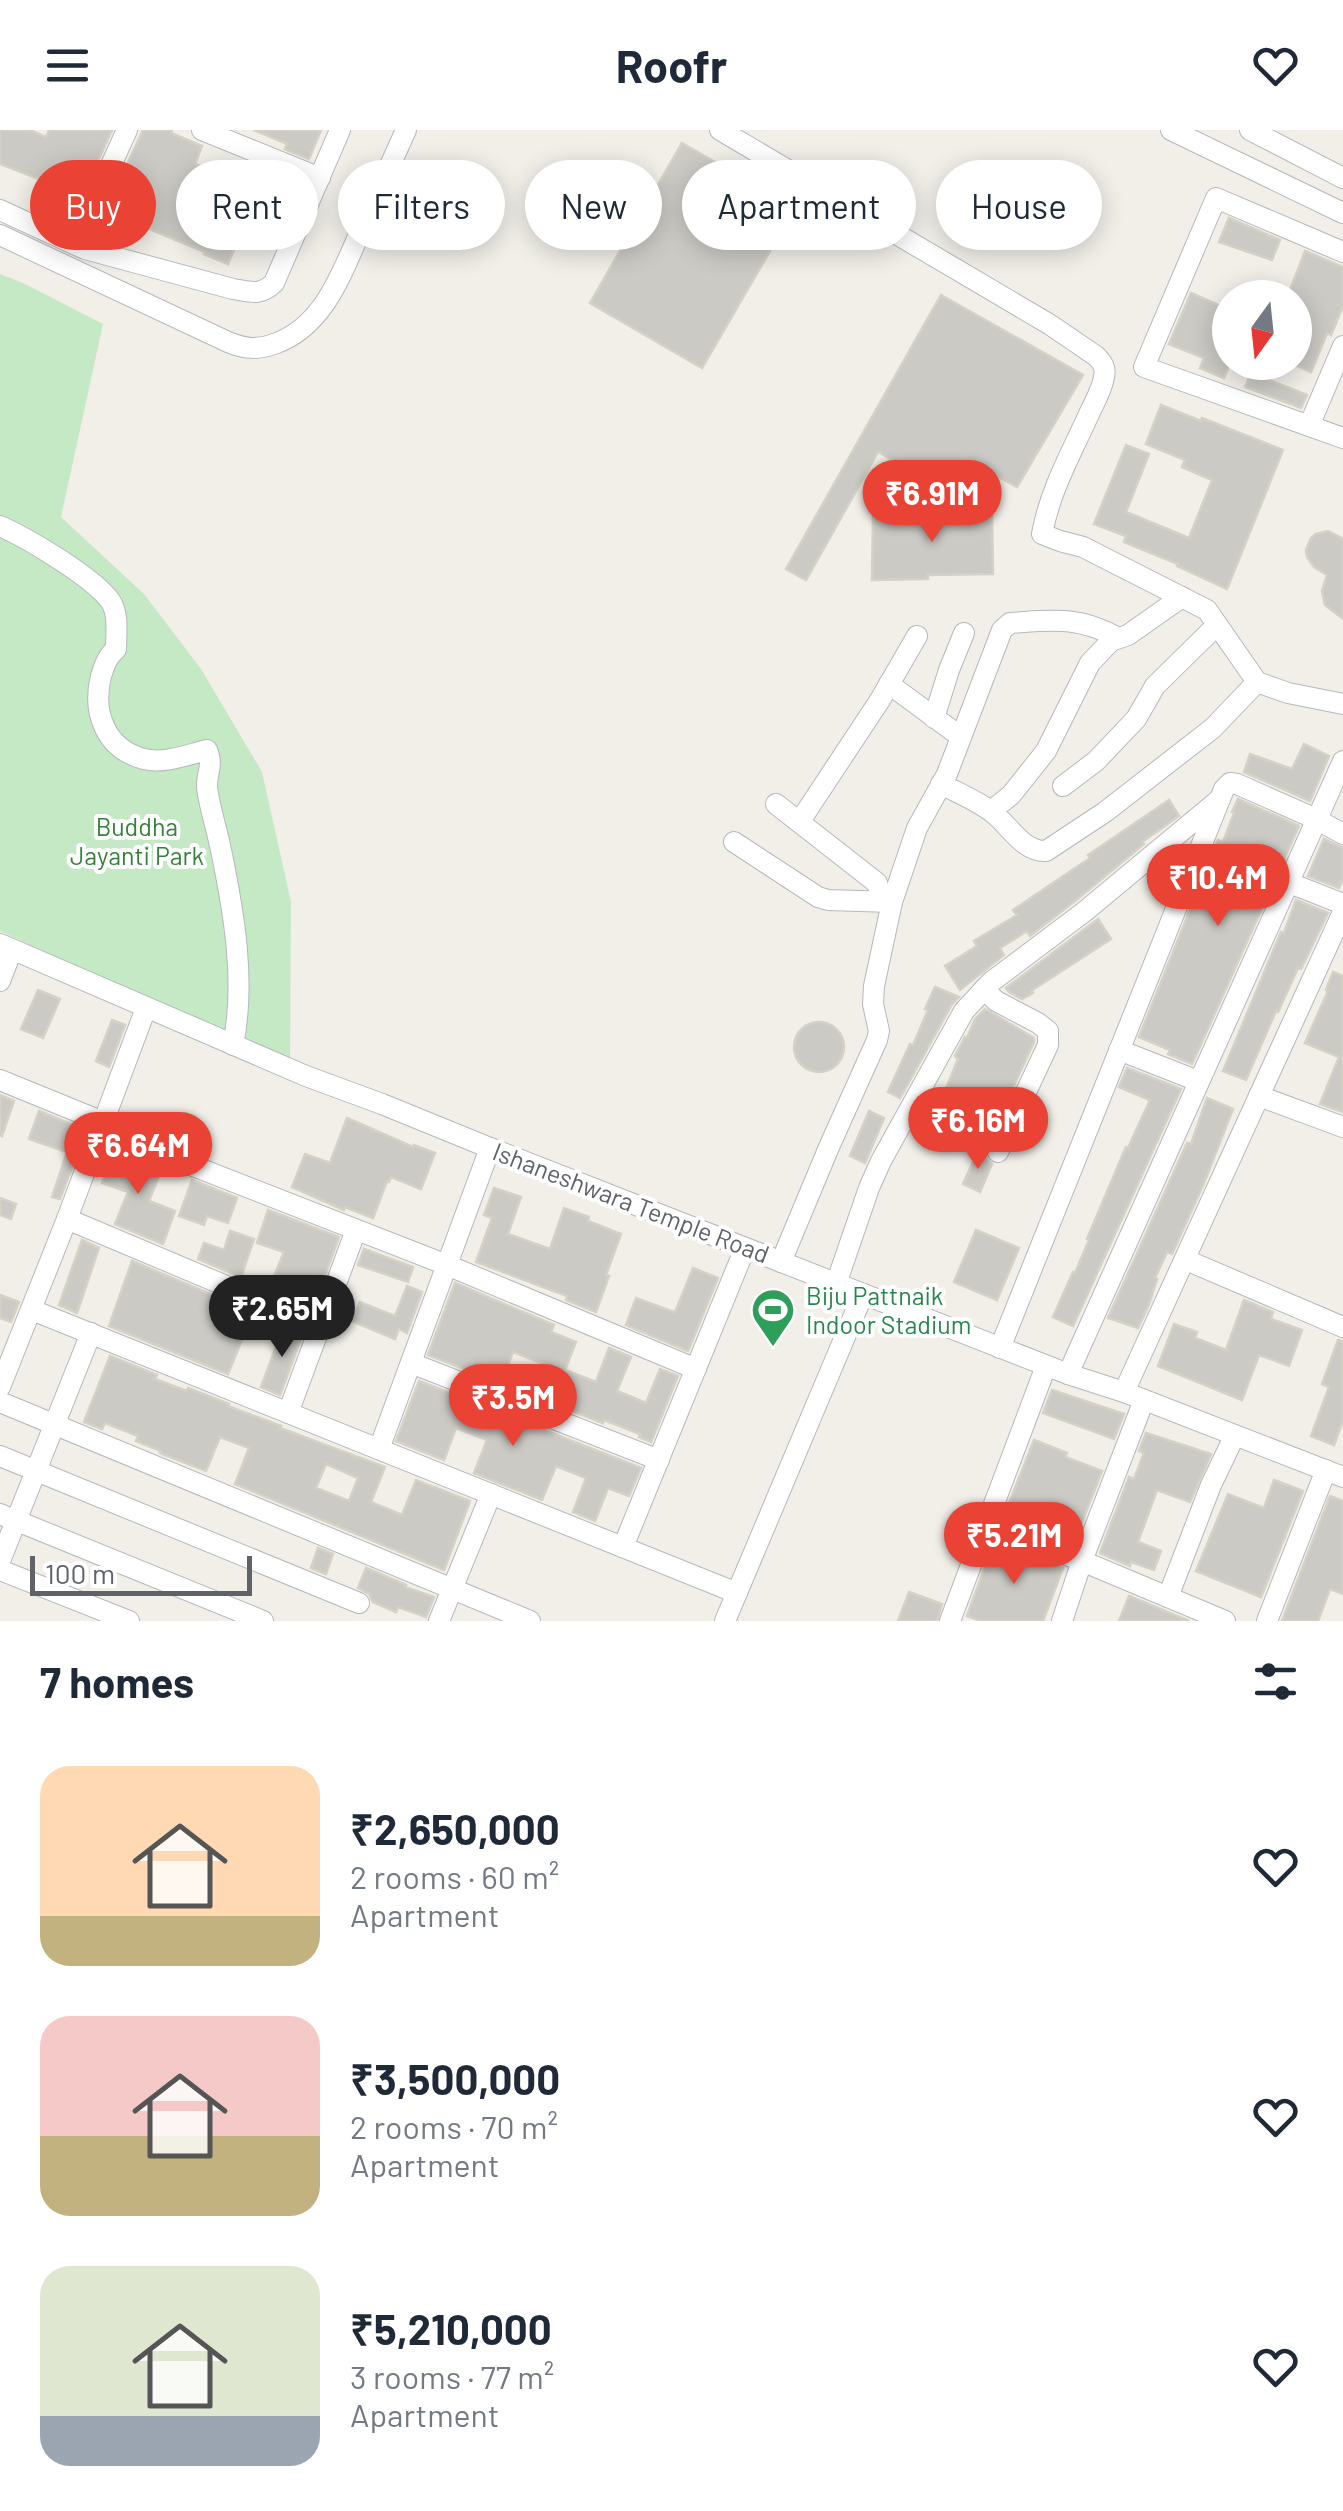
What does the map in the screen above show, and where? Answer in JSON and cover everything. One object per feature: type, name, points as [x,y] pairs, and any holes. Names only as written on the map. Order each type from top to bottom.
[{"type":"street","points":[[113,160],[127,130]]},
{"type":"street","points":[[202,130],[320,178]]},
{"type":"street","points":[[96,250],[233,289],[265,291],[274,283],[340,130]]},
{"type":"street","points":[[34,250],[228,342],[245,349],[266,346],[289,338],[322,310],[406,130]]},
{"type":"street","points":[[720,130],[1048,324],[1103,363],[1104,380],[1061,470],[1042,534],[1084,547],[1207,610],[1257,682],[1343,704]]},
{"type":"street","points":[[1171,130],[1343,213]]},
{"type":"street","points":[[1250,130],[1343,178]]},
{"type":"street","points":[[1343,252],[1216,198],[1144,367],[1343,438]]},
{"type":"street","points":[[0,210],[30,224]]},
{"type":"street","points":[[0,235],[30,248]]},
{"type":"street","points":[[1309,426],[1343,346]]},
{"type":"street","points":[[0,526],[39,546],[102,592],[112,604],[116,649],[106,658],[97,702],[108,736],[124,750],[156,761],[207,750],[210,755],[206,784],[236,946],[238,1020],[233,1045]]},
{"type":"street","points":[[991,811],[1012,795],[1046,750],[1090,662],[1111,640],[1128,635],[1182,597]]},
{"type":"street","points":[[781,1262],[877,1040],[874,986],[888,902],[917,828],[962,736],[1005,626],[1010,622],[1064,620],[1098,626],[1118,638]]},
{"type":"street","points":[[1063,786],[1096,761],[1136,719],[1154,686],[1216,625]]},
{"type":"street","points":[[934,718],[964,634]]},
{"type":"street","points":[[800,821],[917,636]]},
{"type":"street","points":[[941,784],[991,811],[1028,847],[1046,851],[1106,812],[1214,728],[1257,682]]},
{"type":"street","points":[[889,684],[962,736]]},
{"type":"street","points":[[1068,1374],[1343,761]]},
{"type":"street","points":[[1000,1348],[1230,783],[1343,834]]},
{"type":"street","points":[[836,1284],[881,1160],[964,1012],[984,989],[1221,798]]},
{"type":"street","points":[[776,804],[878,883],[888,902]]},
{"type":"street","points":[[734,842],[818,897],[888,902]]},
{"type":"street","points":[[1287,882],[1343,904]]},
{"type":"street","points":[[1062,1621],[1134,1396],[1186,1260],[1343,912]]},
{"type":"street","points":[[0,981],[6,947]]},
{"type":"street","name":"Ishaneshwara Temple Road","points":[[6,947],[233,1045],[490,1148],[1046,1366],[1334,1474]]},
{"type":"street","points":[[984,989],[1011,1011],[1038,1023],[1049,1037],[998,1152]]},
{"type":"street","points":[[0,1387],[146,1008]]},
{"type":"street","points":[[1119,1050],[1198,1081]]},
{"type":"street","points":[[0,1080],[102,1126],[696,1368]]},
{"type":"street","points":[[1259,1096],[1343,1127]]},
{"type":"street","points":[[379,1450],[490,1148]]},
{"type":"street","points":[[67,1219],[321,1326]]},
{"type":"street","points":[[288,1413],[356,1230]]},
{"type":"street","points":[[623,1547],[745,1248]]},
{"type":"street","points":[[1186,1260],[1343,1327]]},
{"type":"street","points":[[725,1621],[863,1294]]},
{"type":"street","points":[[32,1310],[737,1593]]},
{"type":"street","points":[[0,1561],[8,1518],[37,1471],[91,1334]]},
{"type":"street","points":[[411,1363],[658,1460]]},
{"type":"street","points":[[950,1621],[1046,1366]]},
{"type":"street","points":[[0,1402],[530,1621]]},
{"type":"street","points":[[1168,1597],[1210,1485],[1234,1437]]},
{"type":"street","points":[[0,1456],[360,1603]]},
{"type":"street","points":[[1266,1621],[1334,1474]]},
{"type":"street","points":[[439,1621],[491,1494]]},
{"type":"street","points":[[8,1518],[262,1621]]},
{"type":"street","points":[[986,1524],[1224,1621]]},
{"type":"street","points":[[0,1570],[129,1621]]},
{"type":"green space","name":"Buddha Jayanti Park","points":[[0,274],[103,324],[61,517],[144,594],[201,669],[262,772],[291,902],[290,1067],[0,931]]},
{"type":"building","points":[[0,130],[30,130],[46,137],[49,130],[112,130],[98,160],[30,160],[30,176],[0,164]]},
{"type":"building","points":[[143,130],[172,130],[171,133],[202,146],[197,160],[176,160],[176,240],[156,232],[156,160],[129,160]]},
{"type":"building","points":[[254,130],[321,130],[309,159],[285,149],[287,144]]},
{"type":"building","points":[[682,143],[712,160],[682,160],[682,250],[771,250],[702,368],[590,303],[620,250],[662,250],[662,178]]},
{"type":"building","points":[[1229,218],[1280,240],[1272,260],[1219,242]]},
{"type":"building","points":[[200,250],[234,250],[228,264]]},
{"type":"building","points":[[1305,251],[1343,267],[1343,306],[1312,370],[1312,280],[1294,280]]},
{"type":"building","points":[[1191,293],[1212,302],[1212,373],[1200,368],[1204,358],[1169,344]]},
{"type":"building","points":[[941,295],[1083,375],[1017,487],[983,468],[965,500],[878,452],[806,580],[786,569]]},
{"type":"building","points":[[1248,380],[1269,380],[1307,395],[1301,408],[1245,387]]},
{"type":"building","points":[[1161,405],[1283,450],[1227,589],[1124,542],[1126,536],[1094,524],[1126,445],[1149,454],[1126,512],[1189,538],[1212,480],[1182,467],[1185,460],[1146,444]]},
{"type":"building","points":[[992,511],[993,574],[872,580],[873,514]]},
{"type":"building","points":[[1328,531],[1343,539],[1343,619],[1325,605],[1322,591],[1327,575],[1307,557],[1311,538]]},
{"type":"building","points":[[1304,744],[1329,756],[1310,801],[1244,772],[1250,754],[1292,769]]},
{"type":"building","points":[[1238,799],[1299,826],[1192,1064],[1139,1037]]},
{"type":"building","points":[[1169,800],[1179,816],[1030,936],[1027,931],[1000,948],[1004,955],[960,990],[945,966],[977,946],[974,941],[1017,915],[1013,910]]},
{"type":"building","points":[[1324,839],[1343,848],[1339,888],[1308,876]]},
{"type":"building","points":[[1296,900],[1328,913],[1276,1011],[1246,1080],[1223,1071]]},
{"type":"building","points":[[1098,919],[1111,939],[1022,999],[1009,992],[1006,988]]},
{"type":"building","points":[[1333,972],[1343,976],[1343,1112],[1320,1104],[1339,1057],[1305,1043]]},
{"type":"building","points":[[935,987],[959,997],[900,1098],[888,1092],[910,1044],[913,1045]]},
{"type":"building","points":[[38,990],[60,999],[43,1038],[21,1029]]},
{"type":"building","points":[[985,1009],[1034,1038],[990,1137],[935,1116],[958,1059],[955,1056],[975,1019]]},
{"type":"building","points":[[112,1020],[125,1025],[109,1067],[96,1061]]},
{"type":"building","points":[[819,1022],[837,1029],[844,1047],[837,1065],[819,1072],[801,1065],[794,1047],[801,1029]]},
{"type":"building","points":[[1127,1068],[1181,1089],[1073,1326],[1053,1317],[1150,1100],[1119,1087]]},
{"type":"building","points":[[0,1095],[14,1101],[2,1136],[0,1135]]},
{"type":"building","points":[[1207,1098],[1233,1109],[1204,1183],[1172,1254],[1167,1252],[1155,1278],[1138,1328],[1108,1318],[1187,1143],[1191,1144]]},
{"type":"building","points":[[39,1111],[86,1130],[60,1199],[52,1197],[67,1152],[29,1139]]},
{"type":"building","points":[[869,1111],[884,1118],[865,1163],[850,1156]]},
{"type":"building","points":[[347,1118],[435,1153],[421,1189],[391,1177],[387,1181],[373,1218],[292,1187],[305,1154],[330,1163]]},
{"type":"building","points":[[979,1149],[985,1151],[992,1164],[980,1192],[963,1184]]},
{"type":"building","points":[[113,1150],[162,1168],[149,1201],[175,1211],[163,1244],[115,1224],[128,1192],[102,1183]]},
{"type":"building","points":[[192,1180],[237,1198],[228,1223],[207,1216],[204,1225],[179,1216]]},
{"type":"building","points":[[494,1188],[521,1197],[508,1234],[550,1249],[564,1208],[621,1234],[596,1312],[566,1300],[567,1296],[476,1262],[492,1218],[484,1215]]},
{"type":"building","points":[[0,1198],[16,1204],[11,1219],[0,1215]]},
{"type":"building","points":[[268,1210],[339,1237],[313,1308],[269,1289],[284,1252],[257,1243]]},
{"type":"building","points":[[976,1230],[1019,1248],[997,1300],[954,1282]]},
{"type":"building","points":[[230,1231],[254,1239],[241,1277],[198,1259],[204,1243],[224,1250]]},
{"type":"building","points":[[82,1240],[99,1248],[77,1313],[59,1305]]},
{"type":"building","points":[[364,1249],[413,1267],[408,1282],[358,1265]]},
{"type":"building","points":[[132,1261],[253,1312],[228,1374],[109,1326]]},
{"type":"building","points":[[693,1268],[718,1278],[688,1351],[626,1325],[636,1298],[674,1312]]},
{"type":"building","points":[[455,1283],[554,1325],[551,1332],[576,1342],[565,1370],[596,1382],[609,1348],[631,1357],[617,1391],[646,1403],[660,1369],[678,1376],[651,1442],[639,1437],[640,1434],[534,1396],[547,1365],[513,1352],[501,1383],[428,1355]]},
{"type":"building","points":[[407,1286],[422,1292],[407,1333],[399,1329],[395,1339],[352,1321],[360,1302],[395,1316]]},
{"type":"building","points":[[0,1295],[19,1302],[11,1322],[0,1318]]},
{"type":"building","points":[[1244,1300],[1273,1312],[1271,1319],[1302,1330],[1289,1366],[1259,1355],[1242,1400],[1158,1366],[1174,1324],[1197,1332],[1195,1338],[1226,1350]]},
{"type":"building","points":[[284,1325],[303,1333],[280,1395],[261,1387]]},
{"type":"building","points":[[1338,1340],[1343,1341],[1343,1420],[1334,1445],[1311,1436],[1329,1387],[1322,1384]]},
{"type":"building","points":[[110,1356],[157,1375],[155,1379],[187,1391],[188,1388],[385,1467],[371,1502],[402,1515],[416,1480],[470,1501],[444,1570],[235,1484],[249,1448],[220,1437],[206,1471],[136,1441],[138,1436],[105,1423],[102,1429],[84,1422]],"holes":[[[326,1464],[358,1478],[349,1501],[316,1488]]]},
{"type":"building","points":[[419,1381],[641,1468],[629,1496],[608,1488],[595,1521],[573,1512],[586,1478],[556,1466],[542,1500],[474,1473],[487,1440],[456,1428],[444,1460],[396,1441]]},
{"type":"building","points":[[1052,1390],[1124,1414],[1114,1439],[1043,1413]]},
{"type":"building","points":[[1146,1433],[1211,1454],[1190,1502],[1157,1490],[1138,1542],[1161,1551],[1154,1570],[1131,1562],[1130,1566],[1100,1553],[1129,1477],[1134,1479],[1144,1453],[1139,1451]]},
{"type":"building","points":[[1034,1440],[1102,1471],[1082,1522],[1047,1509],[1039,1530],[1004,1516]]},
{"type":"building","points":[[1274,1480],[1303,1491],[1261,1597],[1196,1571],[1228,1494],[1264,1508]]},
{"type":"building","points":[[1330,1496],[1343,1501],[1343,1594],[1330,1589],[1318,1621],[1282,1621]]},
{"type":"building","points":[[994,1542],[1063,1568],[1043,1621],[981,1621],[967,1616]]},
{"type":"building","points":[[318,1548],[333,1554],[326,1574],[311,1568]]},
{"type":"building","points":[[366,1568],[434,1597],[426,1617],[398,1607],[396,1612],[373,1602],[369,1594],[358,1588]]},
{"type":"building","points":[[909,1592],[942,1604],[937,1621],[898,1621]]},
{"type":"building","points":[[1129,1596],[1189,1621],[1119,1621]]},
{"type":"place","name":"Biju Pattnaik Indoor Stadium","points":[[773,1348]]}]
